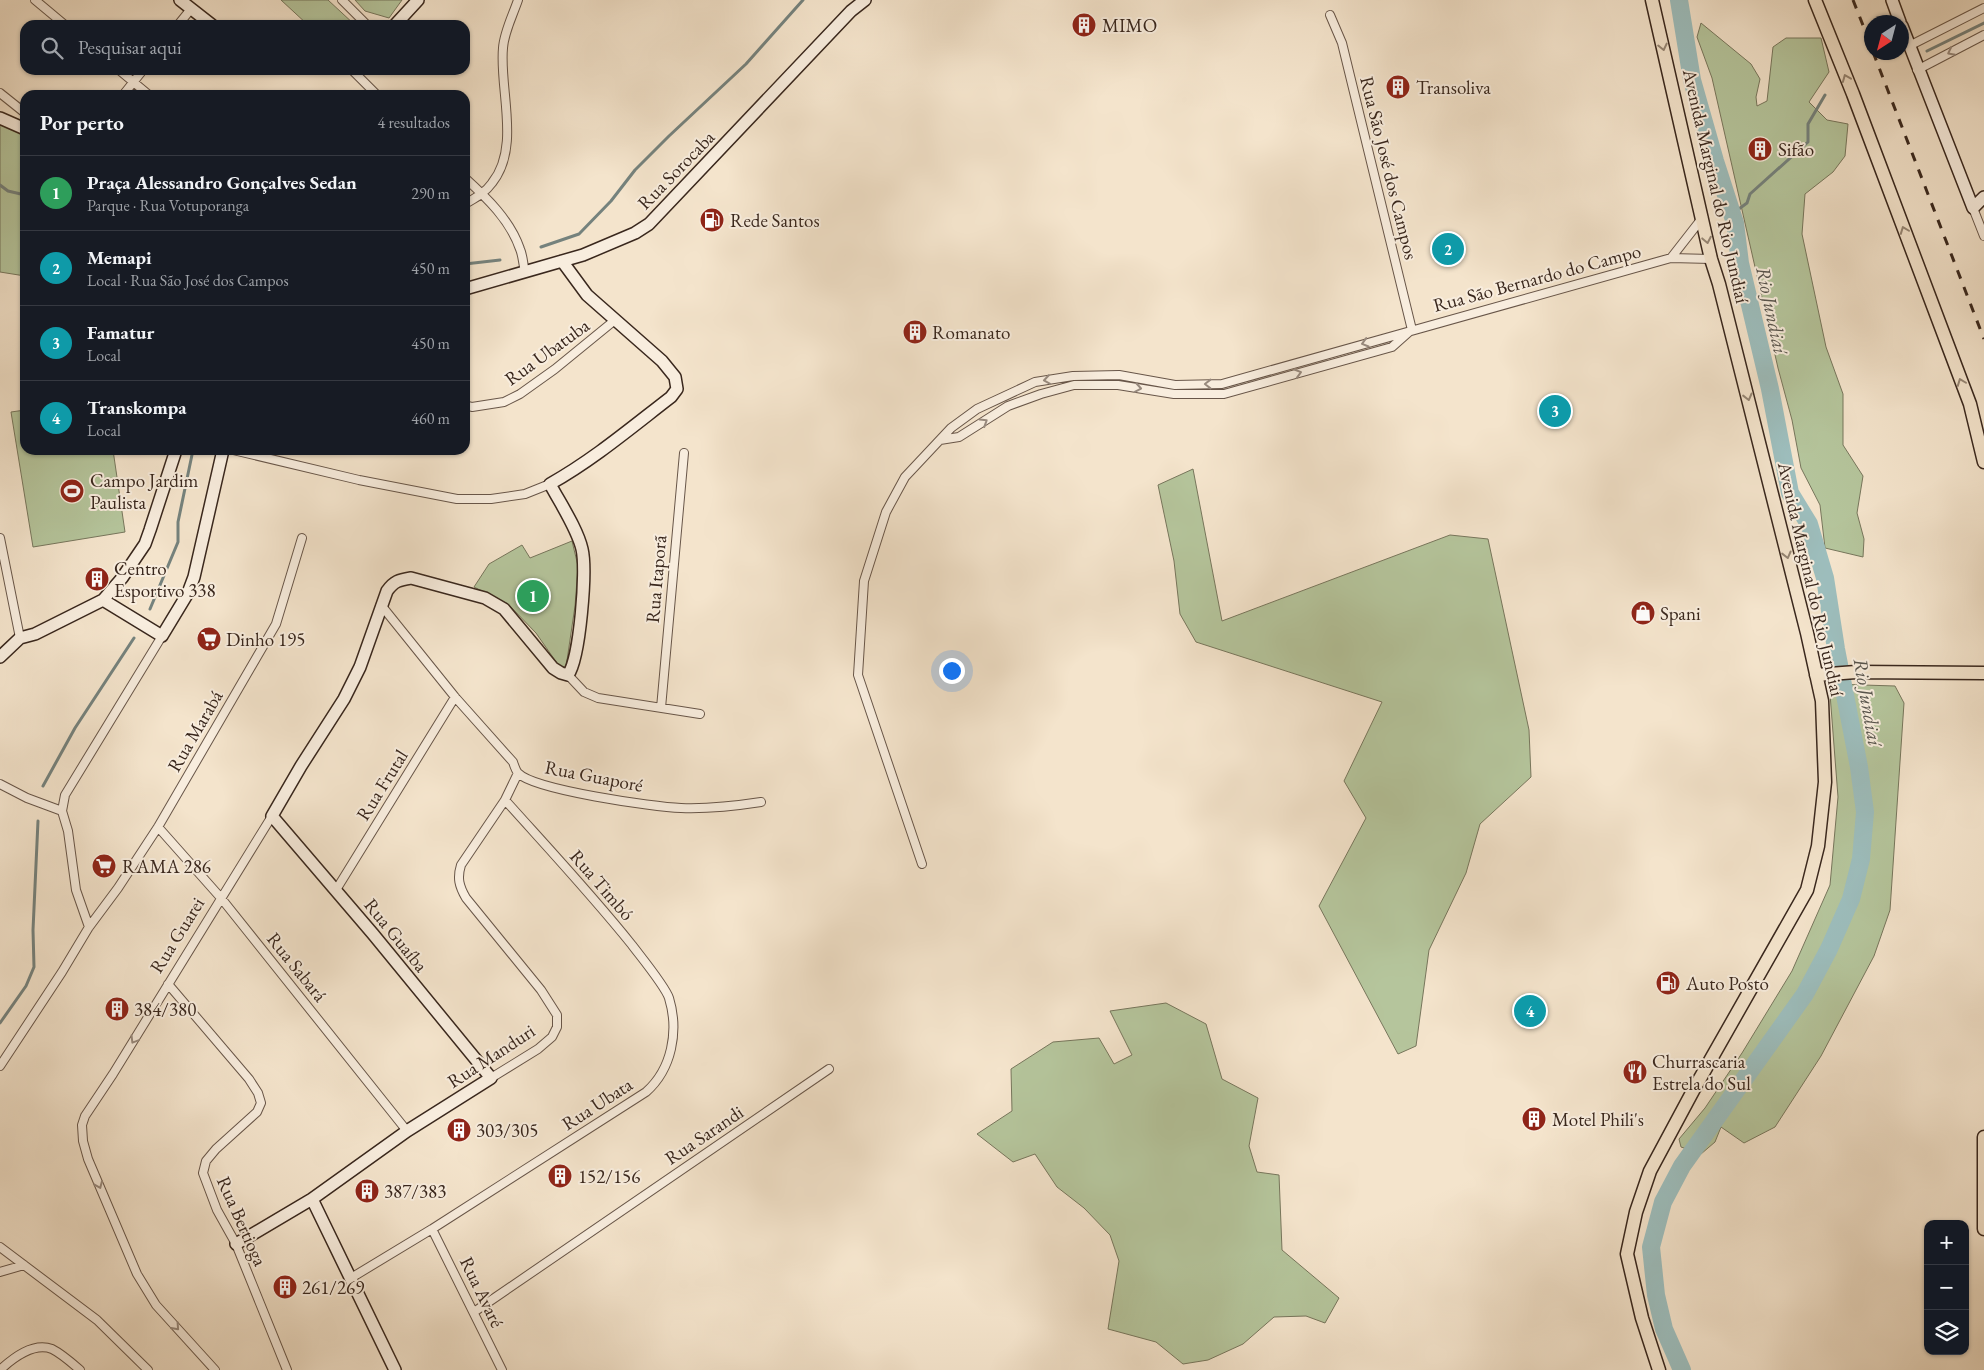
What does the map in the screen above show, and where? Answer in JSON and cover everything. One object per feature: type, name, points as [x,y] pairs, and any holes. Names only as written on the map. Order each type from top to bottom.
[{"type":"main road","name":"Avenida Marginal do Rio Jundiaí","points":[[1652,0],[1711,259],[1727,313],[1821,674],[1825,782],[1818,846],[1808,890],[1694,1089],[1650,1171],[1636,1212],[1627,1254],[1642,1318],[1659,1370]]},
{"type":"main road","points":[[1815,0],[1853,94],[1970,404],[1984,462]]},
{"type":"main road","points":[[1821,674],[1856,672],[1984,673]]},
{"type":"main road","points":[[1984,1137],[1984,1229]]},
{"type":"street","points":[[35,0],[59,20]]},
{"type":"street","points":[[180,0],[205,20]]},
{"type":"street","points":[[342,0],[362,20]]},
{"type":"street","points":[[400,20],[418,0]]},
{"type":"street","points":[[470,201],[482,194],[492,184],[500,171],[507,127],[503,47],[518,0]]},
{"type":"street","name":"Rua Sorocaba","points":[[470,288],[562,262],[611,244],[649,224],[851,11],[865,0]]},
{"type":"street","points":[[1892,0],[1898,15]]},
{"type":"street","points":[[1984,8],[1910,48],[1984,236]]},
{"type":"street","points":[[182,20],[190,9]]},
{"type":"street","name":"Rua São José dos Campos","points":[[1330,15],[1342,43],[1412,330]]},
{"type":"street","points":[[1917,68],[1984,35]]},
{"type":"street","points":[[125,75],[143,90]]},
{"type":"street","points":[[127,90],[139,75]]},
{"type":"street","points":[[357,75],[372,90]]},
{"type":"street","points":[[0,93],[20,109]]},
{"type":"street","points":[[0,118],[20,127]]},
{"type":"street","points":[[470,183],[499,212],[521,250],[525,272]]},
{"type":"street","points":[[1973,208],[1984,197]]},
{"type":"street","name":"Rua São Bernardo do Campo","points":[[1671,258],[1703,218]]},
{"type":"street","name":"Rua São Bernardo do Campo","points":[[922,864],[858,675],[864,581],[886,512],[905,476],[951,428],[977,409],[1035,382],[1073,376],[1119,375],[1175,385],[1222,384],[1671,258],[1711,259]]},
{"type":"street","points":[[254,455],[359,480],[457,499],[492,500],[525,494],[550,484],[573,471],[671,397],[677,389],[674,377],[662,361],[587,295],[562,262]]},
{"type":"street","name":"Rua Ubatuba","points":[[470,406],[504,402],[555,369],[615,320]]},
{"type":"street","name":"Rua São Bernardo do Campo","points":[[940,440],[959,437],[1008,406],[1074,385],[1118,385],[1174,394],[1224,394],[1392,347],[1412,330]]},
{"type":"street","name":"Rua Itaporã","points":[[660,708],[684,453]]},
{"type":"street","points":[[0,657],[20,638],[35,634],[103,600],[122,578],[145,544],[174,455]]},
{"type":"street","points":[[89,927],[76,890],[68,831],[62,811],[65,795],[188,593],[194,577],[222,455]]},
{"type":"street","points":[[550,484],[571,522],[582,548],[584,571],[577,653],[573,668],[568,675],[584,692],[598,698],[700,714]]},
{"type":"street","points":[[0,538],[20,638]]},
{"type":"street","name":"Rua Marabá","points":[[0,1066],[59,977],[89,927],[118,888],[158,827],[276,624],[302,538]]},
{"type":"street","name":"Rua Guarei","points":[[215,1370],[156,1305],[137,1274],[88,1159],[83,1141],[82,1125],[85,1116],[113,1074],[272,816],[300,766],[344,699],[360,667],[381,605],[392,584],[398,580],[411,578],[485,598],[504,609],[553,668],[561,674],[568,675]]},
{"type":"street","points":[[103,600],[162,636]]},
{"type":"street","name":"Rua Guaporé","points":[[381,605],[455,697],[513,762],[518,773],[540,784],[574,792],[680,808],[761,802]]},
{"type":"street","name":"Rua Frutal","points":[[336,890],[455,697]]},
{"type":"street","name":"Rua Manduri","points":[[236,1244],[312,1199],[407,1131],[538,1049],[552,1037],[557,1027],[556,1015],[541,990],[466,898],[458,875],[461,864],[505,800],[518,773]]},
{"type":"street","points":[[0,784],[28,798],[62,811]]},
{"type":"street","name":"Rua Timbó","points":[[505,800],[612,920],[644,960],[668,997]]},
{"type":"street","name":"Rua Guaíba","points":[[272,816],[336,890],[491,1078]]},
{"type":"street","name":"Rua Sabará","points":[[158,827],[221,898],[407,1131]]},
{"type":"street","name":"Rua Bertioga","points":[[168,984],[250,1079],[258,1093],[261,1103],[257,1112],[216,1149],[206,1162],[203,1173],[217,1210],[236,1244],[287,1370]]},
{"type":"street","name":"Rua Ubata","points":[[351,1278],[432,1229],[655,1085],[662,1075],[668,1060],[672,1041],[672,1022],[668,997]]},
{"type":"street","name":"Rua Sarandi","points":[[474,1312],[829,1068]]},
{"type":"street","points":[[312,1199],[395,1370]]},
{"type":"street","name":"Rua Avaré","points":[[432,1229],[502,1370]]},
{"type":"street","points":[[0,1247],[97,1320],[148,1370]]},
{"type":"street","points":[[0,1272],[24,1265]]},
{"type":"street","points":[[0,1370],[9,1361],[22,1353],[43,1347],[54,1350],[80,1370]]},
{"type":"green space","points":[[281,0],[328,0],[350,20],[303,20]]},
{"type":"green space","points":[[355,0],[402,0],[389,18],[365,11]]},
{"type":"green space","points":[[1701,23],[1751,64],[1760,79],[1756,97],[1757,106],[1767,101],[1773,47],[1786,38],[1821,38],[1829,72],[1809,102],[1827,120],[1848,124],[1845,156],[1833,172],[1805,194],[1802,234],[1826,347],[1843,394],[1843,445],[1863,476],[1857,513],[1864,539],[1863,557],[1825,548],[1820,505],[1801,468],[1792,420],[1778,368],[1712,78],[1697,37]]},
{"type":"green space","points":[[0,124],[20,133],[20,275],[0,272]]},
{"type":"green space","name":"Campo Jardim Paulista","points":[[20,411],[20,455],[114,455],[125,532],[33,547],[11,412]]},
{"type":"green space","points":[[1193,469],[1222,621],[1450,535],[1488,539],[1529,730],[1531,777],[1480,824],[1466,873],[1429,950],[1416,1046],[1398,1054],[1319,906],[1366,818],[1344,781],[1382,702],[1196,642],[1180,614],[1174,561],[1158,485]]},
{"type":"green space","points":[[572,541],[578,566],[575,606],[566,667],[559,666],[536,633],[508,604],[474,587],[489,564],[522,545],[530,558]]},
{"type":"green space","points":[[1832,684],[1895,686],[1904,703],[1890,910],[1874,956],[1821,1056],[1775,1127],[1744,1143],[1721,1127],[1715,1142],[1701,1154],[1681,1147],[1679,1139],[1705,1108],[1742,1053],[1792,971],[1830,885],[1838,797],[1830,694]]},
{"type":"green space","points":[[1166,1003],[1206,1024],[1222,1079],[1258,1098],[1249,1146],[1257,1172],[1279,1175],[1282,1250],[1339,1298],[1325,1323],[1306,1316],[1274,1317],[1243,1344],[1208,1360],[1183,1364],[1156,1342],[1108,1329],[1119,1261],[1110,1235],[1084,1208],[1057,1187],[1035,1154],[1013,1162],[977,1134],[1012,1111],[1011,1069],[1053,1042],[1099,1038],[1114,1064],[1132,1055],[1110,1011]]},
{"type":"waterway","points":[[541,247],[579,234],[611,201],[635,170],[746,64],[803,0]]},
{"type":"waterway","name":"Rio Jundiaí","points":[[1679,0],[1692,80],[1735,223],[1740,263],[1770,389],[1790,493],[1809,524],[1825,578],[1836,649],[1859,767],[1865,812],[1861,859],[1851,899],[1829,949],[1805,994],[1682,1166],[1663,1202],[1651,1247],[1656,1295],[1664,1329],[1682,1370]]},
{"type":"waterway","points":[[1927,51],[1984,23]]},
{"type":"waterway","points":[[1732,214],[1747,203],[1750,194],[1808,142],[1808,124],[1825,95]]},
{"type":"waterway","points":[[0,185],[8,191],[20,194]]},
{"type":"waterway","points":[[470,263],[500,260]]},
{"type":"waterway","points":[[150,609],[178,542],[178,522],[192,455]]},
{"type":"waterway","points":[[43,786],[75,728],[134,638]]},
{"type":"waterway","points":[[0,1023],[26,986],[34,967],[33,930],[38,821]]},
{"type":"railway","points":[[1853,0],[1864,28]]},
{"type":"railway","points":[[1876,60],[1984,339]]},
{"type":"place","name":"MIMO","points":[[1084,25]]},
{"type":"place","name":"Transoliva","points":[[1398,87]]},
{"type":"place","name":"Sifão","points":[[1760,149]]},
{"type":"place","name":"Rede Santos","points":[[712,220]]},
{"type":"place","name":"Memapi","points":[[1448,249]]},
{"type":"place","name":"Romanato","points":[[915,332]]},
{"type":"place","name":"Famatur","points":[[1555,411]]},
{"type":"place","name":"Campo Jardim Paulista","points":[[72,491]]},
{"type":"place","name":"Centro Esportivo 338","points":[[97,579]]},
{"type":"place","name":"Praça Alessandro Gonçalves Sedan","points":[[533,596]]},
{"type":"place","name":"Spani","points":[[1643,613]]},
{"type":"place","name":"Dinho 195","points":[[209,639]]},
{"type":"place","name":"RAMA 286","points":[[104,866]]},
{"type":"place","name":"Auto Posto","points":[[1668,983]]},
{"type":"place","name":"384/380","points":[[117,1009]]},
{"type":"place","name":"Transkompa","points":[[1530,1011]]},
{"type":"place","name":"Churrascaria Estrela do Sul","points":[[1635,1072]]},
{"type":"place","name":"Motel Phili's","points":[[1534,1119]]},
{"type":"place","name":"303/305","points":[[459,1130]]},
{"type":"place","name":"152/156","points":[[560,1176]]},
{"type":"place","name":"387/383","points":[[367,1191]]},
{"type":"place","name":"261/269","points":[[285,1287]]}]
